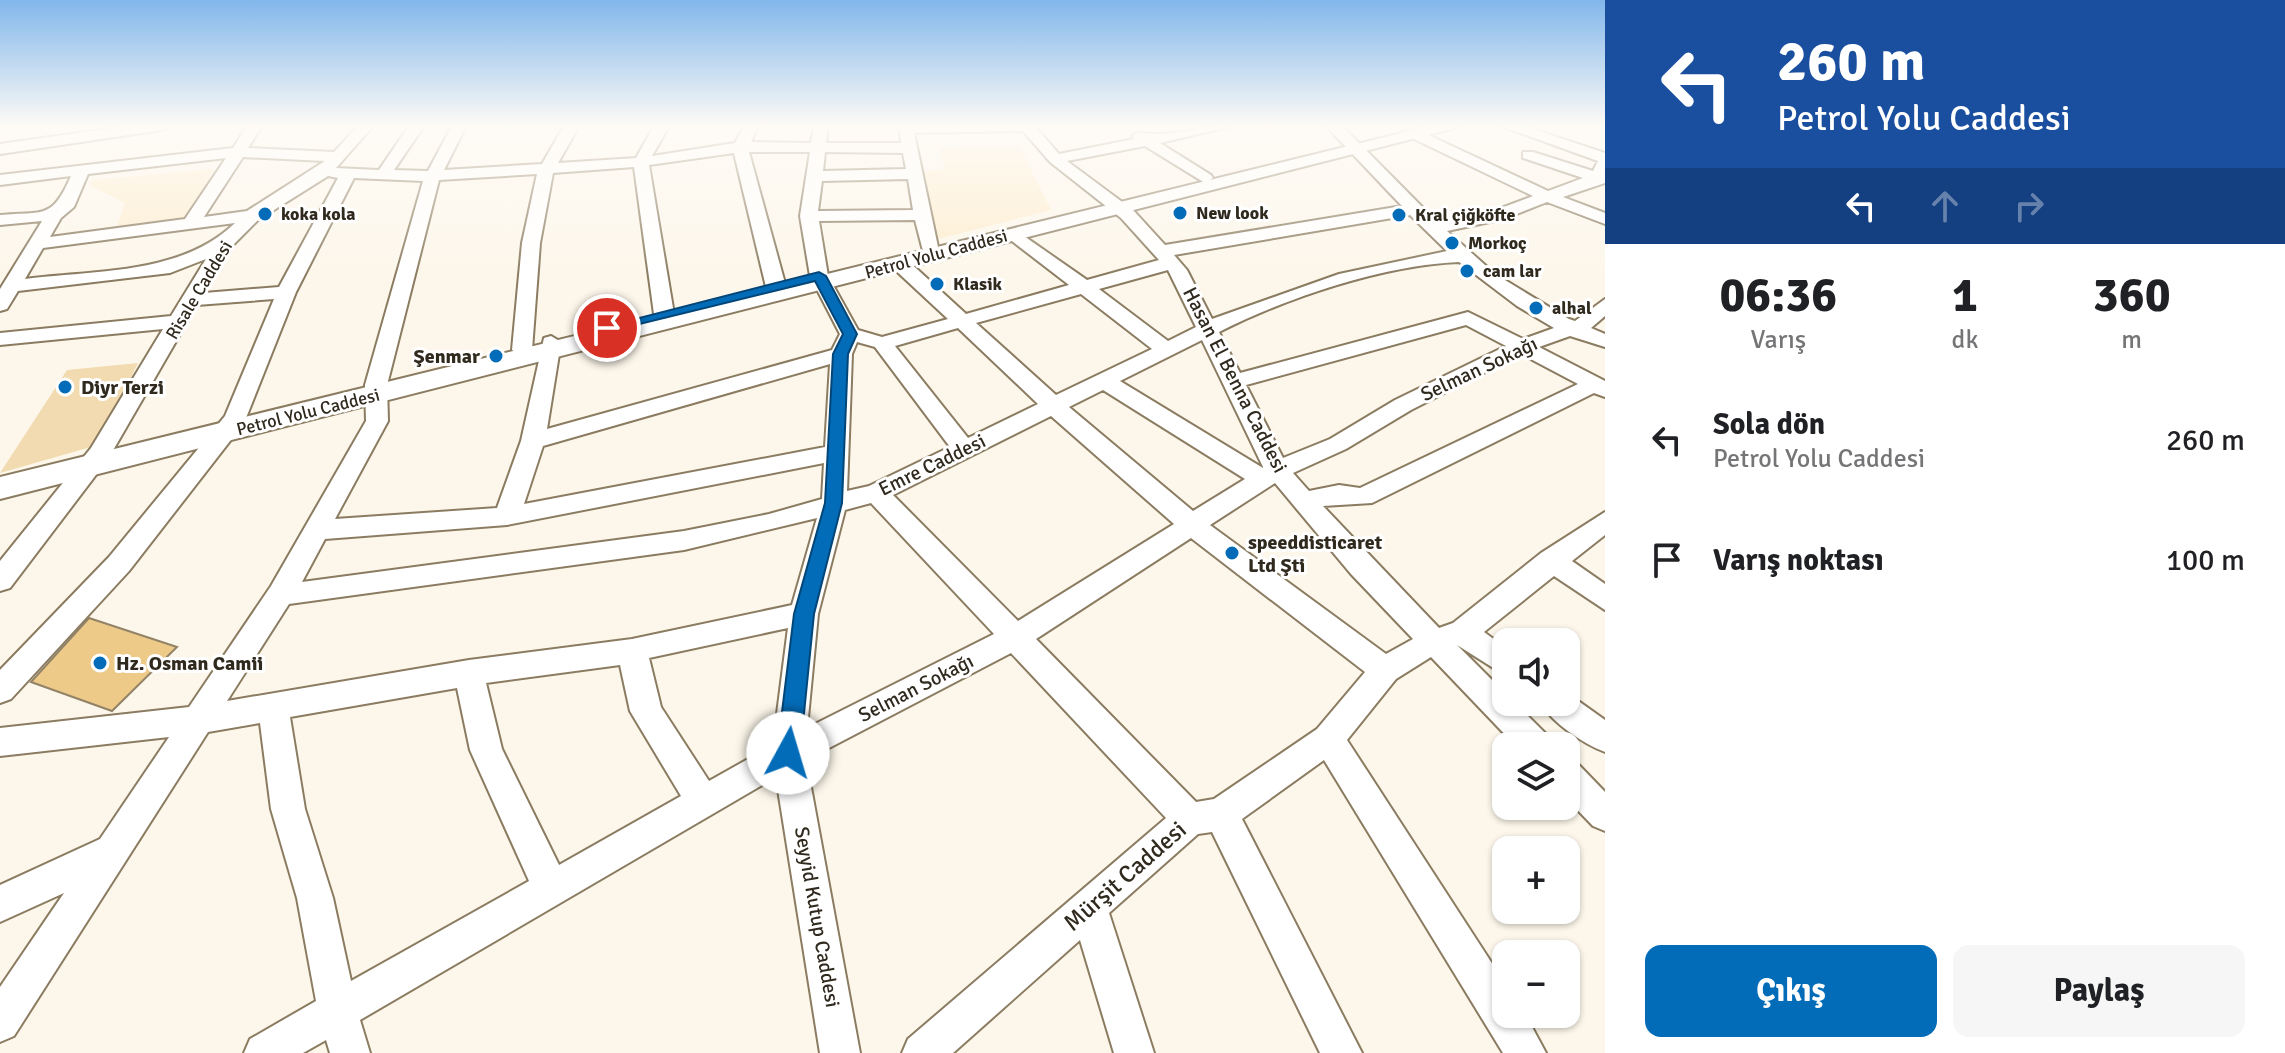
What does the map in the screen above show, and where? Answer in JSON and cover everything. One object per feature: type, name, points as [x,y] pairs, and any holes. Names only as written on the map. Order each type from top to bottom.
[{"type":"main road","name":"Petrol Yolu Caddesi","points":[[376,390],[522,350],[550,347],[664,314],[776,287],[899,263],[1014,234],[1218,175]]},
{"type":"main road","name":"Petrol Yolu Caddesi","points":[[0,478],[96,458],[376,390],[821,279],[929,247],[1233,175]]},
{"type":"main road","name":"Petrol Yolu Caddesi","points":[[0,488],[96,458]]},
{"type":"street","points":[[0,180],[32,175]]},
{"type":"street","points":[[0,305],[54,215],[66,207],[79,175]]},
{"type":"street","points":[[193,221],[224,175]]},
{"type":"street","name":"Risale Caddesi","points":[[0,581],[96,458],[223,245],[252,216],[319,175]]},
{"type":"street","points":[[0,690],[119,564],[160,509],[231,425],[338,175]]},
{"type":"street","points":[[390,175],[447,175]]},
{"type":"street","points":[[522,350],[531,243],[545,175]]},
{"type":"street","points":[[643,175],[664,314]]},
{"type":"street","points":[[748,175],[776,287]]},
{"type":"street","points":[[815,175],[809,216],[821,279],[845,344]]},
{"type":"street","points":[[915,175],[929,247]]},
{"type":"street","name":"Hasan El Benna Caddesi","points":[[1076,175],[1114,204],[1167,257],[1234,381],[1270,475],[1306,500],[1361,567],[1449,637],[1526,732]]},
{"type":"street","points":[[1200,175],[1205,178]]},
{"type":"street","points":[[1382,175],[1459,256],[1519,301],[1573,330],[1605,341]]},
{"type":"street","points":[[1506,175],[1546,196],[1605,219]]},
{"type":"street","points":[[1432,229],[1498,215],[1592,175]]},
{"type":"street","points":[[0,1022],[281,594],[377,421],[376,390],[431,176]]},
{"type":"street","points":[[533,441],[845,344],[882,343],[1084,288],[1167,257],[1414,209]]},
{"type":"street","points":[[0,220],[54,215]]},
{"type":"street","points":[[809,216],[924,215]]},
{"type":"street","points":[[36,244],[193,221],[252,216]]},
{"type":"street","points":[[1014,234],[1164,348]]},
{"type":"street","points":[[13,286],[170,267],[223,245]]},
{"type":"street","name":"Emre Caddesi","points":[[281,594],[334,591],[474,568],[639,549],[751,528],[876,493],[1104,381],[1164,348],[1237,315],[1302,290],[1411,262],[1459,256]]},
{"type":"street","points":[[899,263],[1054,406],[1193,526],[1385,670]]},
{"type":"street","points":[[192,300],[286,292]]},
{"type":"street","points":[[1573,330],[1605,305]]},
{"type":"street","points":[[1234,381],[1468,318],[1600,388]]},
{"type":"street","points":[[0,339],[179,321]]},
{"type":"street","name":"Selman Sokağı","points":[[264,1053],[788,753],[1016,637],[1270,475],[1338,444],[1403,405],[1520,347],[1573,330]]},
{"type":"street","points":[[882,343],[965,450]]},
{"type":"street","name":"Seyyid Kutup Caddesi","points":[[840,1053],[788,753],[804,614],[834,503],[845,344]]},
{"type":"street","points":[[507,516],[533,441],[550,347]]},
{"type":"street","points":[[1104,381],[1270,475]]},
{"type":"street","points":[[1306,500],[1339,494],[1363,497],[1600,388]]},
{"type":"street","points":[[317,530],[507,516],[836,453]]},
{"type":"street","points":[[876,493],[1016,637],[1205,817],[1342,1053]]},
{"type":"street","name":"Mürşit Caddesi","points":[[922,1053],[1089,908],[1205,817],[1328,739],[1385,670],[1449,637],[1605,521]]},
{"type":"street","points":[[1551,560],[1605,599]]},
{"type":"street","points":[[0,742],[198,720],[469,673],[632,651],[674,639],[804,614]]},
{"type":"street","points":[[1449,637],[1492,657]]},
{"type":"street","points":[[632,651],[646,711],[704,803]]},
{"type":"street","points":[[469,673],[486,750],[551,888]]},
{"type":"street","points":[[273,705],[288,809],[315,898],[338,1013],[350,1053]]},
{"type":"street","points":[[1575,716],[1605,738]]},
{"type":"street","points":[[1328,739],[1526,1053]]},
{"type":"street","points":[[1580,789],[1605,815]]},
{"type":"street","points":[[0,904],[111,852]]},
{"type":"street","points":[[1089,908],[1134,1053]]},
{"type":"shaded area","points":[[146,175],[211,175],[188,219],[116,230],[125,203],[89,185],[92,180]]},
{"type":"shaded area","points":[[923,175],[1034,175],[1051,210],[938,239]]},
{"type":"shaded area","points":[[138,363],[98,445],[0,473],[67,370]]},
{"type":"building","name":"Hz. Osman Camii","points":[[89,618],[177,647],[112,711],[31,682]]},
{"type":"place","name":"New look","points":[[1180,213]]},
{"type":"place","name":"koka kola","points":[[265,214]]},
{"type":"place","name":"Kral çiğköfte","points":[[1399,215]]},
{"type":"place","name":"Morkoç","points":[[1452,243]]},
{"type":"place","name":"cam lar","points":[[1467,271]]},
{"type":"place","name":"Klasik","points":[[937,284]]},
{"type":"place","name":"alhal","points":[[1536,308]]},
{"type":"place","name":"Şenmar","points":[[496,356]]},
{"type":"place","name":"Diyr Terzi","points":[[65,387]]},
{"type":"place","name":"speeddisticaret Ltd Şti","points":[[1232,553]]},
{"type":"place","name":"Hz. Osman Camii","points":[[100,663]]},
{"type":"route","points":[[607,328],[819,276],[850,334],[841,354],[834,503],[804,614],[788,753]]}]
